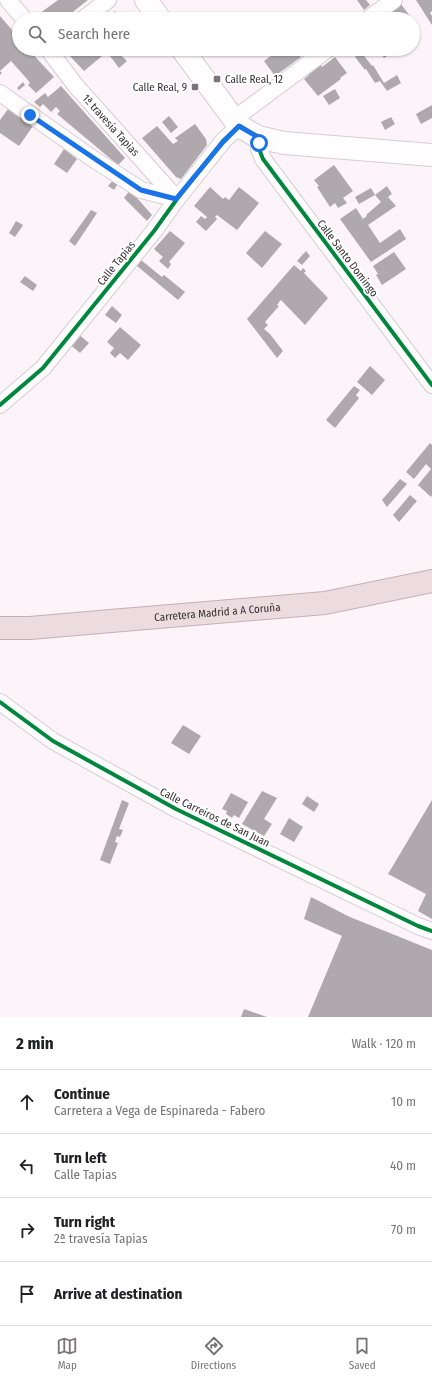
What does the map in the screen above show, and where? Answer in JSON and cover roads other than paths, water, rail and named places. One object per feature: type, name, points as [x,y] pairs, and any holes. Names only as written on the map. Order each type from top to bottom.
[{"type":"highway","name":"Carretera Madrid a A Coruña","points":[[0,628],[30,628],[111,622],[325,603],[432,581]]},
{"type":"main road","points":[[146,0],[155,12]]},
{"type":"main road","points":[[187,56],[236,123],[258,137],[284,143],[432,155]]},
{"type":"street","points":[[8,0],[18,12]]},
{"type":"street","points":[[92,12],[108,0]]},
{"type":"street","points":[[378,12],[394,0]]},
{"type":"street","name":"1ª travesía Tapias","points":[[53,56],[76,86],[176,199]]},
{"type":"street","name":"Calle Tapias","points":[[0,405],[43,368],[154,231],[176,199],[223,142],[236,123],[319,56]]},
{"type":"street","points":[[0,93],[76,147],[141,190],[176,199]]},
{"type":"street","name":"Calle Santo Domingo","points":[[258,137],[259,149],[263,159],[432,385]]},
{"type":"street","name":"Calle Carreiros de San Juan","points":[[0,702],[53,741],[176,809],[418,926],[432,931]]},
{"type":"place","name":"Calle Real, 12","points":[[217,79]]},
{"type":"place","name":"Calle Real, 9","points":[[195,87]]}]
